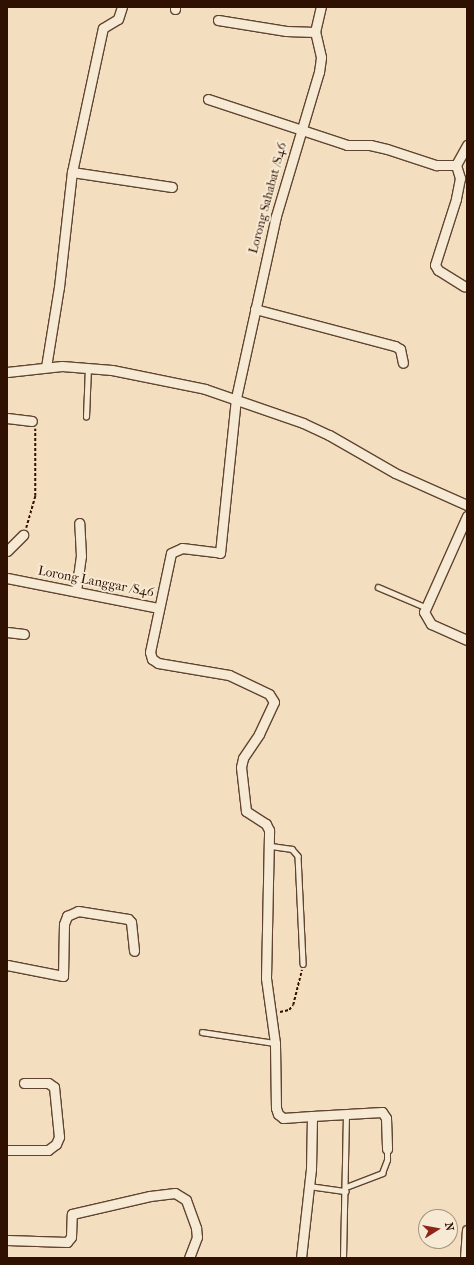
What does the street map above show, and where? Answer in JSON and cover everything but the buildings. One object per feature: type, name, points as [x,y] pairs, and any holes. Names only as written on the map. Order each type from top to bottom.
[{"type":"street","points":[[46,367],[59,287],[72,172],[103,28],[118,19],[122,7]]},
{"type":"street","name":"Lorong Sahabat /S46","points":[[236,398],[276,216],[319,72],[321,57],[316,32],[321,7]]},
{"type":"street","points":[[218,20],[298,32],[316,32]]},
{"type":"street","points":[[208,99],[347,145],[370,145],[436,165],[456,165]]},
{"type":"street","points":[[464,286],[438,270],[435,264],[456,199],[460,178],[456,165],[467,145]]},
{"type":"street","points":[[72,172],[172,187]]},
{"type":"street","points":[[255,309],[395,346],[400,349],[403,363]]},
{"type":"street","points":[[7,372],[46,367],[88,368],[128,373],[236,398],[329,434],[395,473],[467,505]]},
{"type":"street","name":"Lorong Langgar /S46","points":[[7,578],[159,608],[171,553],[182,548],[220,553],[236,398]]},
{"type":"street","points":[[7,418],[32,421]]},
{"type":"street","points":[[467,516],[424,612],[431,624],[467,640]]},
{"type":"street","points":[[76,591],[81,556],[79,523]]},
{"type":"street","points":[[7,551],[23,535]]},
{"type":"street","points":[[159,608],[150,652],[155,661],[229,675],[272,697],[272,708],[245,753],[241,767],[246,811],[268,826],[271,846],[266,978],[275,1043],[274,1100],[278,1114],[289,1118],[379,1111],[384,1113],[387,1149]]},
{"type":"street","points":[[7,632],[24,634]]},
{"type":"street","points":[[7,965],[63,976],[64,924],[66,916],[78,911],[128,919],[131,922],[134,951]]},
{"type":"street","points":[[7,1150],[48,1150],[58,1141],[54,1087],[48,1083],[24,1083]]},
{"type":"street","points":[[301,1258],[309,1186],[312,1116]]},
{"type":"street","points":[[7,1240],[67,1242],[71,1237],[72,1214],[150,1196],[175,1193],[186,1200],[196,1228],[197,1237],[189,1258]]},
{"type":"street","points":[[465,1258],[467,1230]]},
{"type":"lane","points":[[86,417],[88,368]]},
{"type":"lane","points":[[378,586],[426,607]]},
{"type":"lane","points":[[271,846],[292,849],[298,856],[302,964]]},
{"type":"lane","points":[[202,1032],[275,1043]]},
{"type":"lane","points":[[343,1258],[346,1189],[346,1113]]},
{"type":"lane","points":[[309,1186],[346,1189],[382,1173],[387,1160],[387,1149]]},
{"type":"path","points":[[23,535],[34,496],[36,478],[35,427],[32,421]]},
{"type":"path","points":[[270,1012],[286,1012],[291,1008],[300,986],[302,964]]}]
